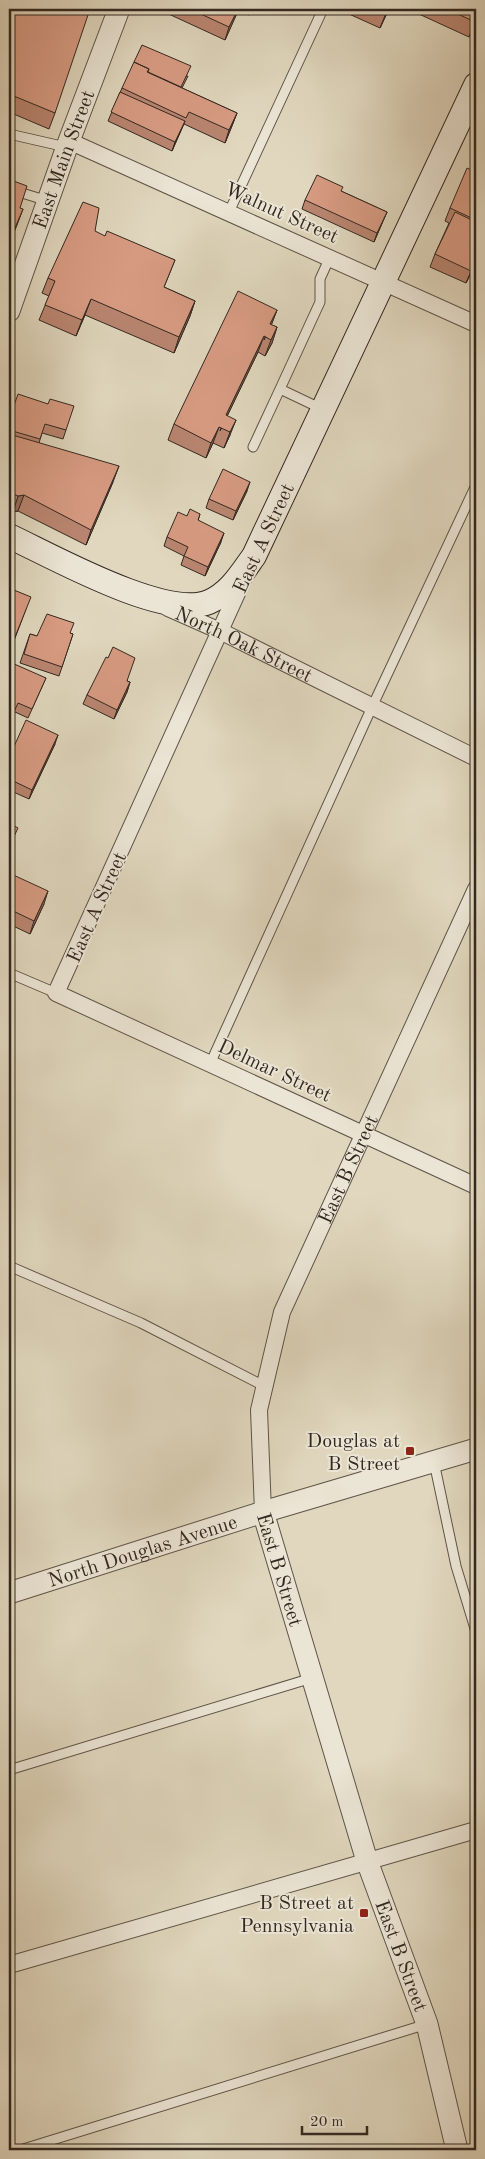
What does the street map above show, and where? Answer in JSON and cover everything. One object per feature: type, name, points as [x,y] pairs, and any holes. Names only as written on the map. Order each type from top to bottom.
[{"type":"main road","name":"East A Street","points":[[254,556],[476,86]]},
{"type":"main road","name":"North Oak Street","points":[[9,536],[140,596]]},
{"type":"main road","points":[[140,596],[192,606],[208,602],[231,588],[254,556]]},
{"type":"street","name":"East Main Street","points":[[9,311],[68,144],[119,9]]},
{"type":"street","name":"Walnut Street","points":[[68,144],[229,212],[476,324]]},
{"type":"street","name":"East A Street","points":[[56,993],[254,556]]},
{"type":"street","name":"North Oak Street","points":[[140,596],[220,631],[476,758]]},
{"type":"street","name":"East B Street","points":[[457,2150],[427,2024],[367,1861],[263,1512],[259,1410],[282,1312],[362,1134],[476,890]]},
{"type":"street","name":"Delmar Street","points":[[56,993],[476,1186]]},
{"type":"street","name":"North Douglas Avenue","points":[[9,1593],[263,1512],[476,1449]]},
{"type":"street","points":[[9,1965],[476,1830]]},
{"type":"lane","points":[[229,212],[323,9]]},
{"type":"lane","points":[[9,134],[68,144]]},
{"type":"lane","points":[[9,189],[48,201]]},
{"type":"lane","points":[[253,447],[320,302],[320,279],[330,257]]},
{"type":"lane","points":[[280,389],[323,409]]},
{"type":"lane","points":[[210,1064],[372,706],[476,485]]},
{"type":"lane","points":[[9,973],[56,993]]},
{"type":"lane","points":[[9,1266],[140,1324],[264,1386]]},
{"type":"lane","points":[[434,1462],[456,1566],[476,1632]]},
{"type":"lane","points":[[9,1770],[312,1678]]},
{"type":"lane","points":[[20,2150],[427,2024]]},
{"type":"building","points":[[9,9],[90,9],[55,113],[9,94]]},
{"type":"building","points":[[190,9],[238,9],[229,27]]},
{"type":"building","points":[[378,9],[388,9],[386,13]]},
{"type":"building","points":[[447,9],[476,9],[475,22]]},
{"type":"building","points":[[142,45],[191,66],[181,87],[148,72],[149,69],[134,62]]},
{"type":"building","points":[[134,62],[149,69],[147,72],[237,113],[229,130],[189,112],[186,118],[122,88]]},
{"type":"building","points":[[120,92],[185,121],[175,142],[111,112]]},
{"type":"building","points":[[467,168],[476,172],[476,220],[450,208]]},
{"type":"building","points":[[317,175],[343,187],[341,191],[387,212],[377,233],[305,200]]},
{"type":"building","points":[[11,180],[27,186],[20,208],[23,209],[9,242],[9,187]]},
{"type":"building","points":[[83,202],[99,208],[95,231],[105,236],[107,231],[175,260],[164,287],[195,301],[179,337],[91,299],[82,320],[45,305],[55,281],[48,278]]},
{"type":"building","points":[[455,212],[476,222],[476,263],[471,271],[435,254]]},
{"type":"building","points":[[238,291],[277,310],[270,324],[277,327],[271,340],[264,336],[226,415],[236,420],[230,432],[219,427],[211,443],[174,424]]},
{"type":"building","points":[[18,394],[48,404],[50,399],[74,406],[66,430],[45,424],[40,439],[9,430],[9,410],[12,411]]},
{"type":"building","points":[[9,434],[119,466],[91,530],[24,495],[18,496],[9,492]]},
{"type":"building","points":[[223,469],[250,482],[236,511],[209,499]]},
{"type":"building","points":[[190,509],[200,514],[198,520],[224,533],[208,567],[184,556],[188,547],[167,537],[178,512],[187,516]]},
{"type":"building","points":[[9,588],[31,597],[13,642],[9,641]]},
{"type":"building","points":[[47,614],[74,623],[70,633],[73,634],[62,667],[24,654],[30,634],[37,636]]},
{"type":"building","points":[[113,647],[135,658],[127,681],[130,682],[117,710],[87,695]]},
{"type":"building","points":[[12,663],[46,678],[32,709],[18,703],[13,714],[9,712],[9,670]]},
{"type":"building","points":[[26,720],[58,735],[32,790],[9,779],[9,766],[14,754],[11,753]]},
{"type":"building","points":[[9,823],[18,828],[9,847]]},
{"type":"building","points":[[9,873],[48,891],[34,921],[9,909]]},
{"type":"place","name":"Douglas at B Street","points":[[410,1451]]},
{"type":"place","name":"B Street at Pennsylvania","points":[[364,1913]]}]
